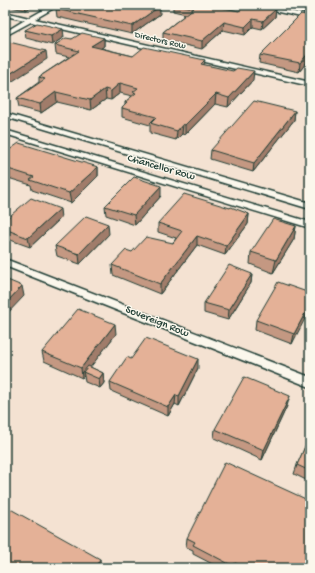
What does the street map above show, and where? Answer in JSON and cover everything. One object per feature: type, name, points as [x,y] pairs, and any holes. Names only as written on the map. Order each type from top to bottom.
[{"type":"street","points":[[5,34],[56,5]]},
{"type":"street","points":[[250,5],[310,16]]},
{"type":"street","name":"Directors Row","points":[[5,14],[310,84]]},
{"type":"street","name":"Chancellor Row","points":[[5,115],[310,206]]},
{"type":"street","name":"Chancellor Row","points":[[5,132],[310,225]]},
{"type":"street","name":"Sovereign Row","points":[[5,262],[310,382]]},
{"type":"shaded area","points":[[5,5],[310,5],[310,568],[5,568]]},
{"type":"building","points":[[63,5],[160,6],[132,26],[56,9]]},
{"type":"building","points":[[179,5],[222,5],[219,7],[239,11],[246,5],[276,9],[263,21],[253,19],[245,27],[224,22],[202,41],[163,32],[194,8]]},
{"type":"building","points":[[301,14],[310,16],[310,51],[300,63],[260,55]]},
{"type":"building","points":[[37,23],[63,29],[51,36],[25,30]]},
{"type":"building","points":[[82,33],[104,38],[91,46],[133,56],[144,47],[205,60],[201,64],[233,71],[237,68],[254,71],[229,98],[216,94],[177,131],[150,123],[156,117],[122,108],[127,103],[125,102],[136,93],[133,92],[138,88],[120,83],[111,91],[105,89],[90,100],[56,92],[40,104],[17,98],[45,79],[39,77],[79,51],[55,45],[66,38],[72,39]]},
{"type":"building","points":[[5,41],[46,51],[5,77]]},
{"type":"building","points":[[254,101],[295,111],[254,163],[211,150]]},
{"type":"building","points":[[19,143],[98,167],[69,193],[30,180],[34,177],[5,168],[5,153]]},
{"type":"building","points":[[134,177],[161,186],[134,215],[105,206]]},
{"type":"building","points":[[184,194],[230,208],[231,207],[249,214],[226,246],[197,236],[160,284],[112,265],[126,250],[132,252],[146,237],[173,243],[182,231],[158,223]]},
{"type":"building","points":[[31,198],[60,209],[28,238],[5,229],[5,220]]},
{"type":"building","points":[[86,216],[108,224],[79,254],[55,246]]},
{"type":"building","points":[[273,219],[296,226],[276,260],[251,252]]},
{"type":"building","points":[[229,265],[252,274],[229,310],[204,303]]},
{"type":"building","points":[[5,279],[22,286],[5,304]]},
{"type":"building","points":[[278,282],[310,293],[310,304],[294,334],[256,320]]},
{"type":"building","points":[[78,309],[115,324],[81,368],[42,352]]},
{"type":"building","points":[[146,338],[198,359],[179,396],[176,395],[168,407],[110,382],[127,357],[131,359]]},
{"type":"building","points":[[88,366],[103,373],[99,379],[83,372]]},
{"type":"building","points":[[244,377],[290,396],[264,450],[215,429]]},
{"type":"building","points":[[310,435],[310,471],[297,465]]},
{"type":"building","points":[[225,462],[310,501],[310,568],[246,568],[235,563],[233,566],[193,545],[195,542],[187,538]]},
{"type":"building","points":[[5,506],[100,559],[95,568],[5,568]]}]
